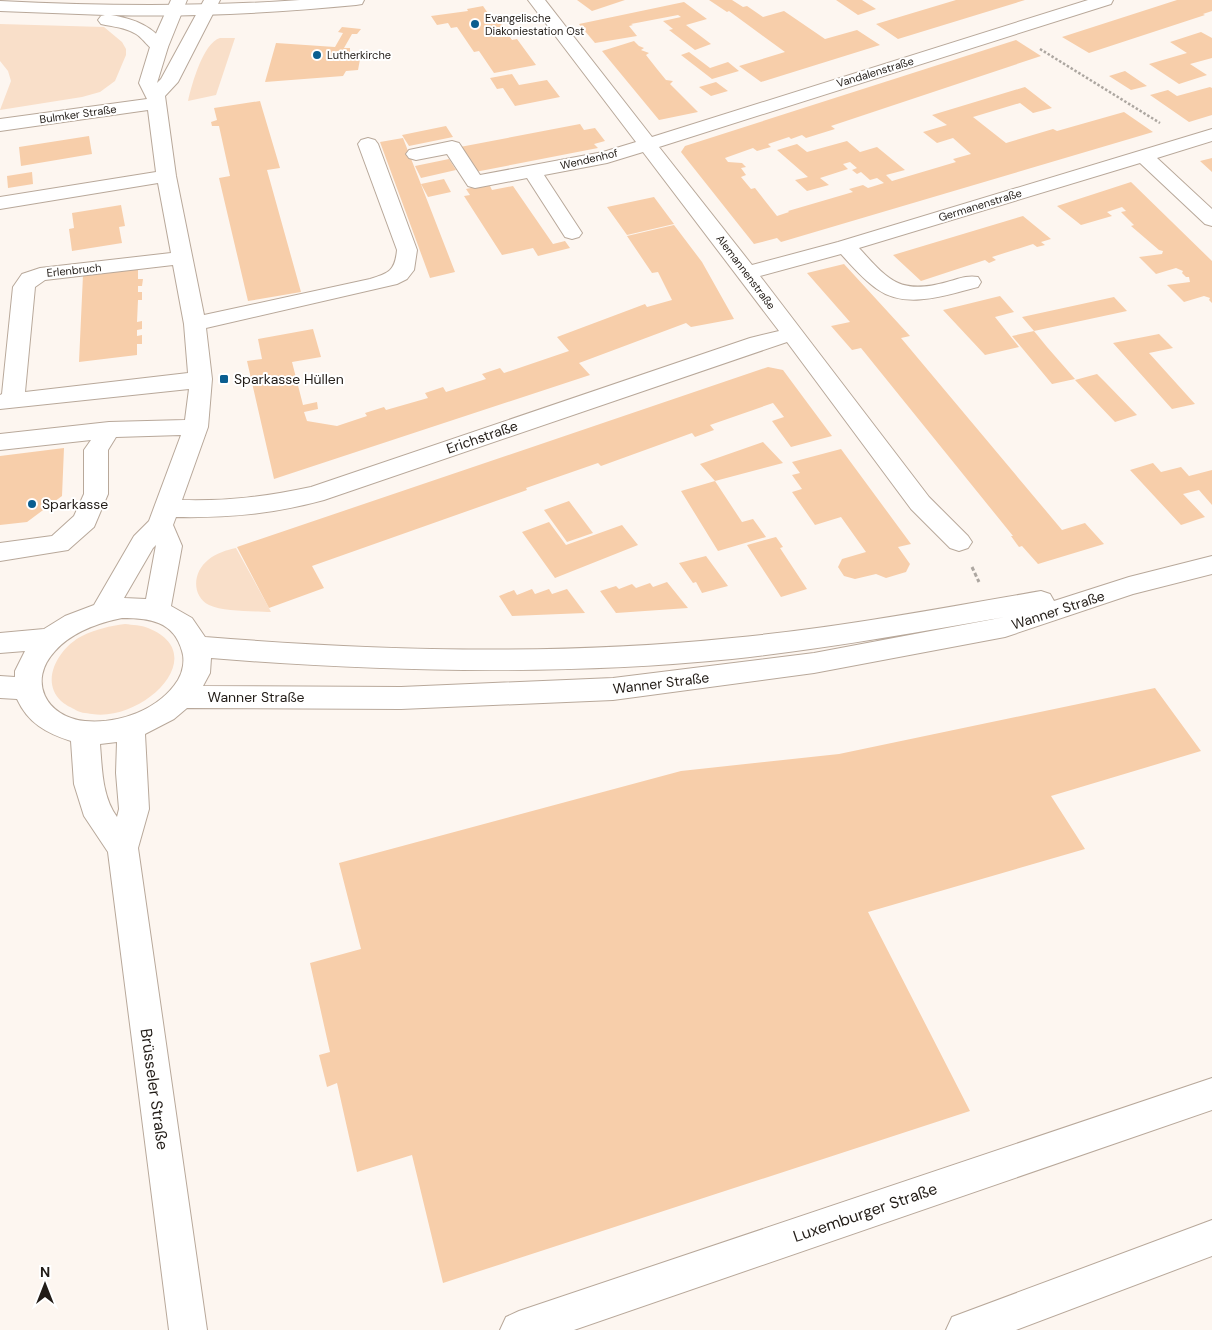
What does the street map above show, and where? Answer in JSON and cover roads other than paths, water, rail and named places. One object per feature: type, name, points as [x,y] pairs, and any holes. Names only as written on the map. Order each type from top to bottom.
[{"type":"street","points":[[0,6],[41,8],[308,5],[356,0]]},
{"type":"street","name":"Alemannenstraße","points":[[536,0],[747,272],[920,503],[958,542]]},
{"type":"street","name":"Vandalenstraße","points":[[646,144],[1105,0]]},
{"type":"street","points":[[104,611],[143,542],[163,516],[196,427],[201,389],[195,324],[166,176],[156,99],[148,83],[158,47],[177,5]]},
{"type":"street","points":[[156,99],[169,82],[209,5]]},
{"type":"street","points":[[41,8],[56,18],[97,19],[130,23],[149,34],[158,47]]},
{"type":"street","name":"Bulmker Straße","points":[[0,125],[156,99]]},
{"type":"street","name":"Germanenstraße","points":[[747,272],[845,246],[1212,135]]},
{"type":"street","points":[[195,324],[375,284],[393,278],[403,272],[407,264],[406,250],[368,144]]},
{"type":"street","name":"Wendenhof","points":[[416,154],[452,147],[475,182],[607,157],[646,144]]},
{"type":"street","points":[[1144,156],[1212,220]]},
{"type":"street","points":[[532,171],[572,233]]},
{"type":"street","points":[[0,203],[166,176]]},
{"type":"street","points":[[845,246],[881,282],[896,291],[911,293],[935,291],[970,282]]},
{"type":"street","name":"Erlenbruch","points":[[182,258],[40,274],[30,279],[24,287],[6,401],[201,379]]},
{"type":"street","name":"Erichstraße","points":[[163,516],[266,505],[315,494],[758,343],[792,334]]},
{"type":"street","points":[[0,442],[109,430],[196,427]]},
{"type":"street","points":[[0,552],[59,544],[85,522],[96,494],[96,450],[109,430]]},
{"type":"street","points":[[157,611],[162,571],[169,546],[163,516]]},
{"type":"street","name":"Wanner Straße","points":[[28,689],[34,705],[46,718],[63,728],[84,733],[106,733],[148,721],[167,710],[181,697],[192,680],[198,664],[197,648],[405,660],[615,656],[806,640],[1129,586],[1212,566]]},
{"type":"street","name":"Wanner Straße","points":[[181,697],[401,698],[613,689],[814,663],[1005,627],[1129,586]]},
{"type":"street","points":[[0,687],[28,689],[30,672],[37,654],[51,638],[66,626],[84,617],[104,611],[122,608],[157,611],[176,619],[190,632],[197,648]]},
{"type":"street","points":[[0,643],[51,638]]},
{"type":"street","name":"Brüsseler Straße","points":[[128,728],[132,737],[131,773],[134,809],[123,848],[188,1330]]},
{"type":"street","name":"Brüsseler Straße","points":[[84,733],[89,784],[99,816],[123,848]]},
{"type":"street","name":"Luxemburger Straße","points":[[519,1330],[1212,1094]]},
{"type":"street","points":[[965,1330],[1212,1238]]},
{"type":"place","name":"Evangelische Diakoniestation Ost","points":[[475,24]]},
{"type":"place","name":"Lutherkirche","points":[[317,55]]},
{"type":"place","name":"Sparkasse Hüllen","points":[[224,379]]},
{"type":"place","name":"Sparkasse","points":[[32,504]]}]
